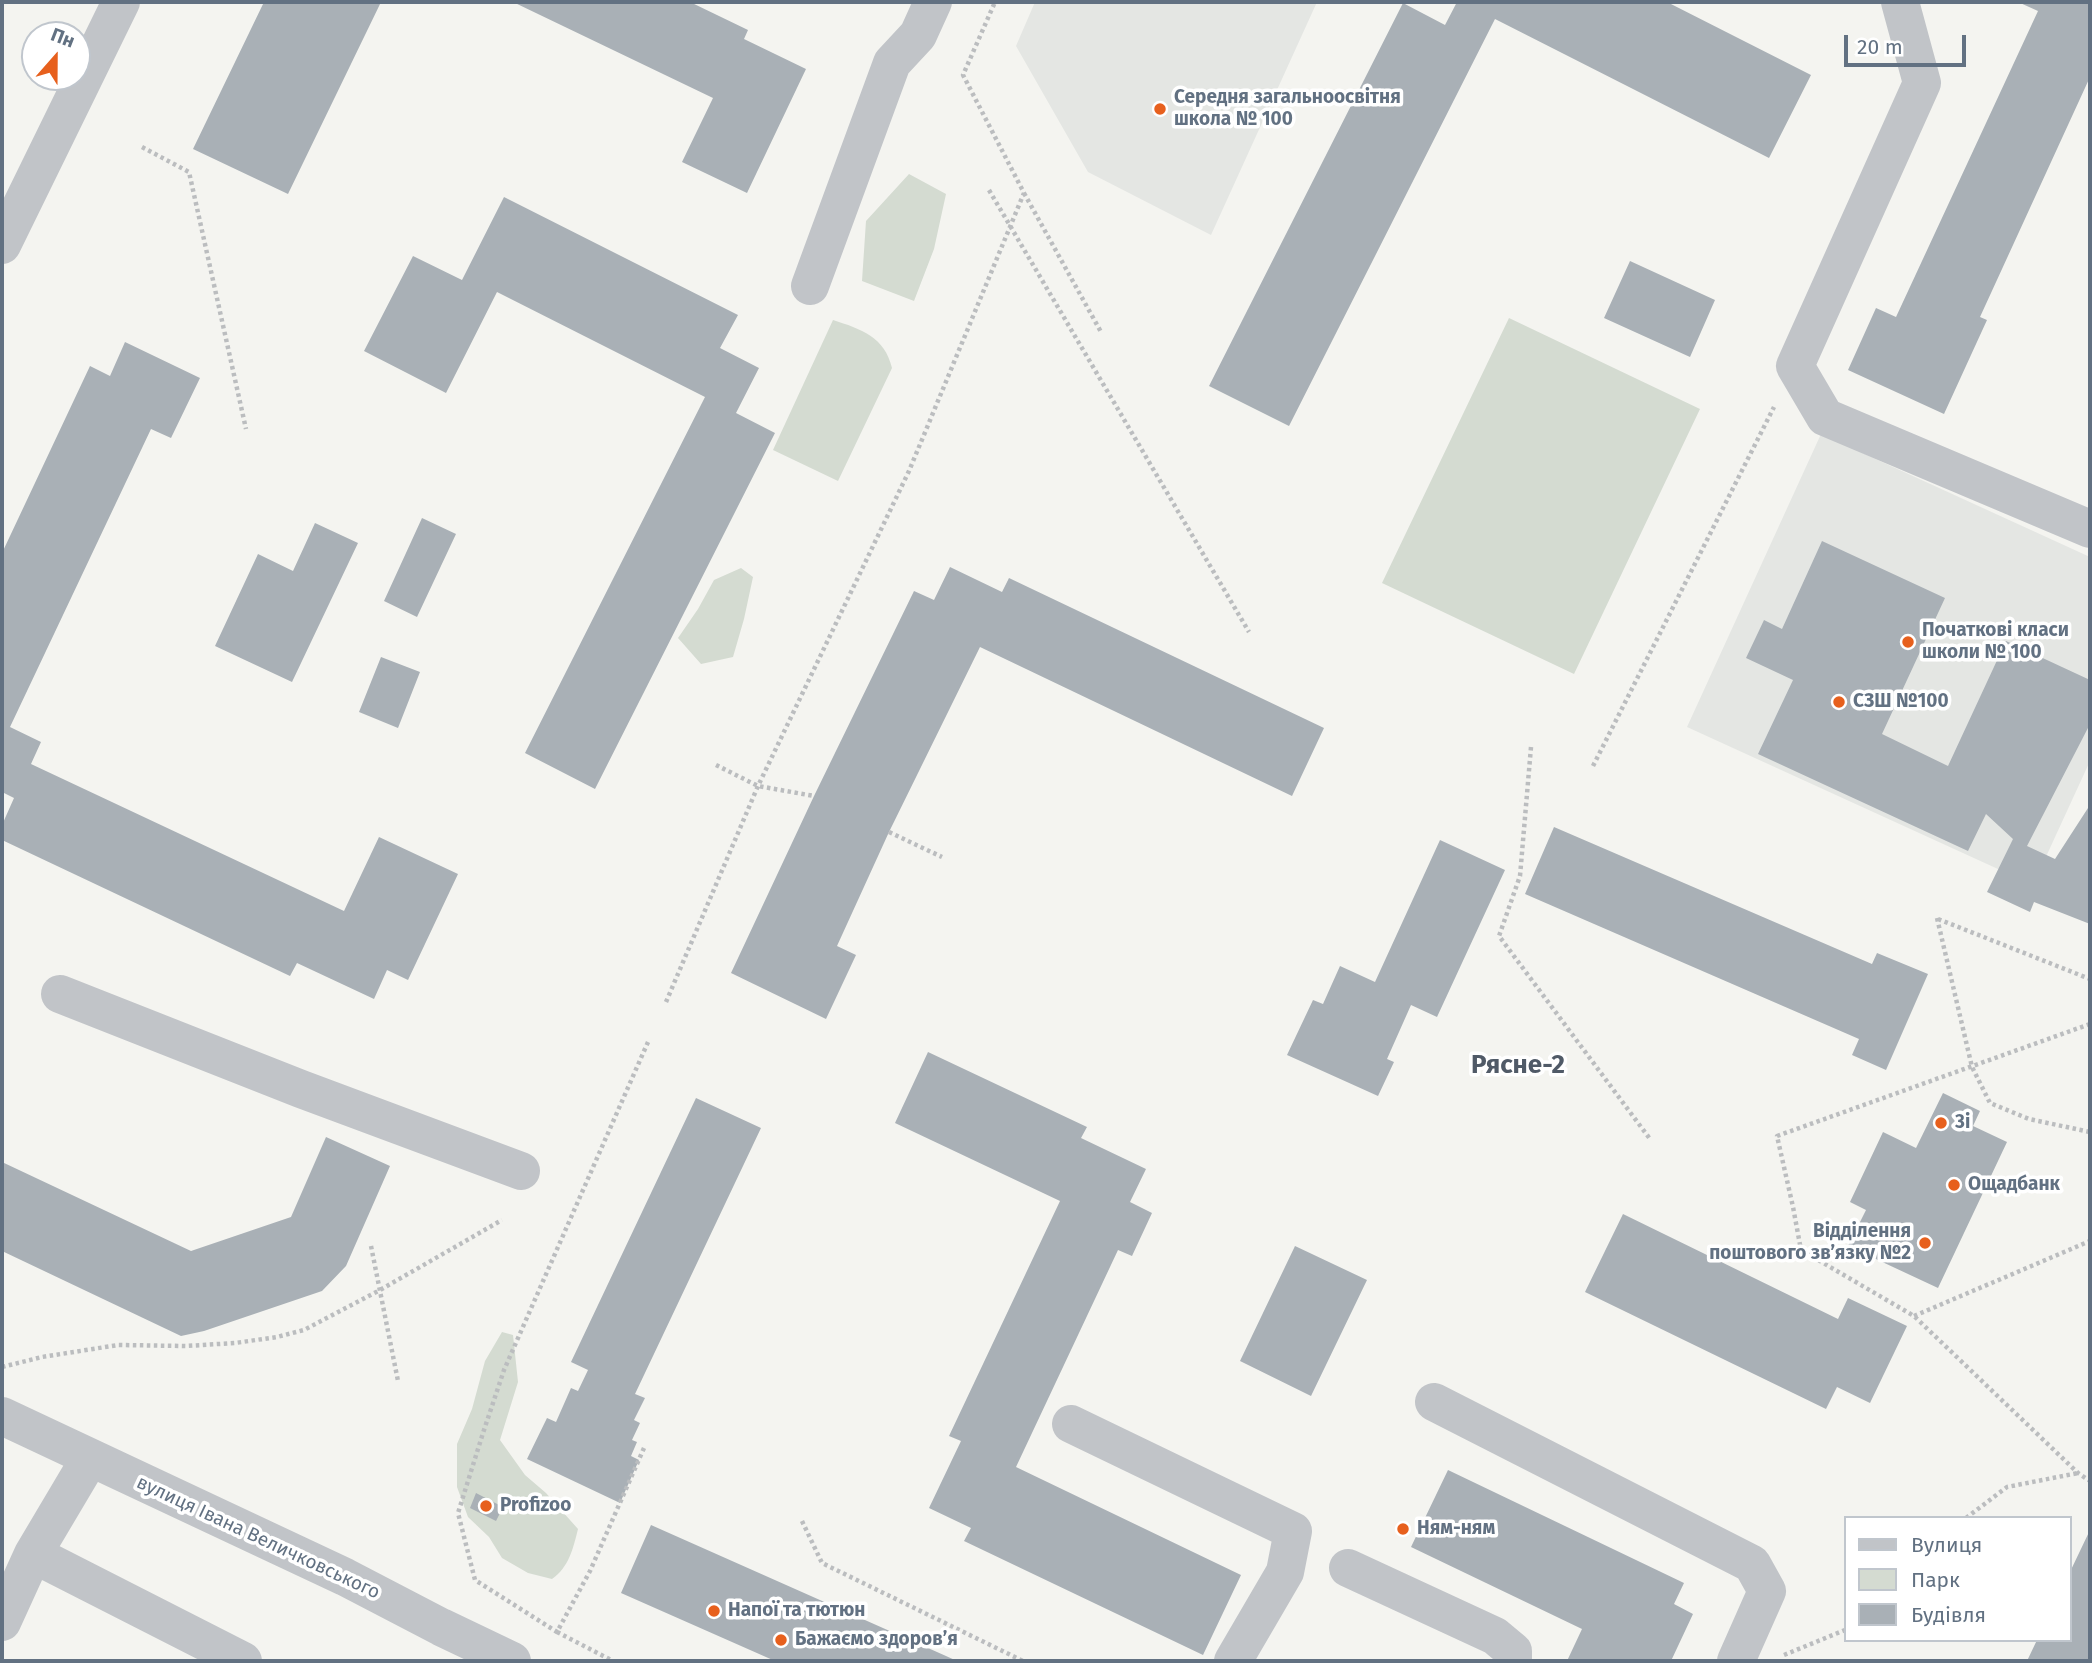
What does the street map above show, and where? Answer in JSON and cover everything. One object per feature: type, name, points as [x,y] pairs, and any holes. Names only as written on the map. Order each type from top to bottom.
[{"type":"street","points":[[2,245],[121,2]]},
{"type":"street","points":[[810,286],[892,63],[918,35],[933,2]]},
{"type":"street","points":[[1899,2],[1922,83],[1795,366],[1825,417],[2090,529]]},
{"type":"street","points":[[60,994],[301,1089],[521,1171]]},
{"type":"street","points":[[1434,1402],[1752,1564],[1767,1591],[1736,1661]]},
{"type":"street","name":"вулиця Івана Величковського","points":[[2,1416],[345,1577],[512,1661]]},
{"type":"street","points":[[1071,1424],[1293,1531],[1284,1572],[1233,1661]]},
{"type":"street","points":[[2,1622],[33,1554],[90,1458]]},
{"type":"street","points":[[33,1554],[243,1661]]},
{"type":"street","points":[[1348,1568],[1495,1636],[1513,1651],[1513,1661]]},
{"type":"path","points":[[995,2],[962,75],[1101,332]]},
{"type":"path","points":[[142,147],[189,172],[246,429]]},
{"type":"path","points":[[989,190],[1249,632]]},
{"type":"path","points":[[666,1002],[758,786],[909,471],[1024,193]]},
{"type":"path","points":[[1593,766],[1795,366]]},
{"type":"path","points":[[1531,747],[1520,876],[1499,936],[1650,1139]]},
{"type":"path","points":[[716,765],[758,786],[814,796]]},
{"type":"path","points":[[889,832],[942,858]]},
{"type":"path","points":[[2090,979],[1937,918],[1972,1067],[1990,1103],[2029,1119],[2090,1132]]},
{"type":"path","points":[[2090,1024],[1777,1136],[1801,1250],[1914,1316],[2078,1473],[2090,1480]]},
{"type":"path","points":[[613,1661],[557,1632],[475,1580],[458,1513],[504,1370],[648,1042]]},
{"type":"path","points":[[2,1367],[43,1357],[118,1345],[186,1346],[277,1337],[304,1330],[502,1220]]},
{"type":"path","points":[[1914,1316],[2090,1241]]},
{"type":"path","points":[[371,1246],[398,1381]]},
{"type":"path","points":[[557,1632],[590,1571],[645,1448]]},
{"type":"path","points":[[1969,1516],[2007,1487],[2078,1473]]},
{"type":"path","points":[[802,1521],[822,1563],[1023,1661]]},
{"type":"path","points":[[1781,1656],[1843,1631]]},
{"type":"shaded area","name":"Середня загальноосвітня школа № 100","points":[[1035,2],[1317,2],[1211,235],[1088,172],[1016,46]]},
{"type":"shaded area","name":"Початкові класи школи № 100","points":[[1821,434],[2090,557],[2090,761],[2033,885],[1687,727]]},
{"type":"green space","points":[[909,174],[946,194],[934,249],[914,301],[862,281],[866,221]]},
{"type":"green space","points":[[1509,318],[1700,409],[1574,674],[1382,583]]},
{"type":"green space","points":[[833,320],[862,331],[878,342],[889,357],[892,368],[838,481],[773,450]]},
{"type":"green space","points":[[741,568],[753,577],[733,657],[701,664],[678,638],[714,580]]},
{"type":"green space","points":[[502,1332],[513,1335],[518,1382],[500,1440],[525,1475],[546,1493],[578,1529],[566,1563],[552,1579],[528,1573],[502,1558],[489,1537],[468,1517],[457,1487],[457,1444],[472,1409],[485,1361]]},
{"type":"building","points":[[264,2],[381,2],[288,194],[193,149]]},
{"type":"building","points":[[513,2],[690,2],[748,30],[744,39],[806,69],[747,193],[682,162],[713,98]]},
{"type":"building","points":[[1457,2],[1667,2],[1811,75],[1769,158],[1495,19],[1289,426],[1209,386],[1403,3],[1445,25]]},
{"type":"building","points":[[2018,2],[2090,2],[2090,77],[1980,317],[1987,320],[1944,414],[1848,370],[1876,308],[1896,317],[2038,11]]},
{"type":"building","points":[[504,197],[738,315],[720,348],[759,368],[736,413],[775,433],[595,789],[525,753],[705,397],[497,292],[446,393],[364,351],[413,256],[462,280]]},
{"type":"building","points":[[1630,261],[1715,300],[1690,357],[1604,318]]},
{"type":"building","points":[[125,342],[200,378],[171,438],[151,429],[10,727],[41,742],[31,764],[344,911],[379,837],[458,874],[408,980],[387,970],[374,999],[297,963],[290,976],[2,840],[2,825],[14,798],[2,792],[2,553],[90,366],[110,376]]},
{"type":"building","points":[[422,518],[456,534],[417,617],[384,601]]},
{"type":"building","points":[[315,523],[358,543],[292,682],[215,646],[258,554],[293,571]]},
{"type":"building","name":"СЗШ №100","points":[[1822,541],[1945,598],[1882,734],[1948,766],[2006,641],[2090,680],[2090,724],[2027,846],[2055,859],[2088,808],[2090,809],[2090,924],[2034,902],[2030,912],[1987,892],[2013,839],[1986,814],[1968,851],[1758,754],[1793,680],[1746,658],[1764,620],[1782,629]]},
{"type":"building","points":[[950,567],[1002,592],[1009,578],[1324,728],[1292,796],[980,647],[889,832],[837,946],[856,955],[826,1019],[731,973],[914,591],[934,600]]},
{"type":"building","points":[[381,657],[420,672],[398,728],[359,712]]},
{"type":"building","points":[[1554,827],[1872,964],[1877,953],[1928,974],[1886,1070],[1852,1055],[1859,1039],[1525,894]]},
{"type":"building","points":[[1440,840],[1505,870],[1437,1017],[1411,1005],[1387,1059],[1394,1062],[1378,1096],[1287,1055],[1313,1000],[1323,1004],[1340,966],[1375,982]]},
{"type":"building","points":[[928,1052],[1087,1127],[1081,1138],[1146,1169],[1130,1202],[1152,1213],[1132,1256],[1118,1250],[1016,1467],[1241,1575],[1203,1655],[964,1541],[971,1528],[929,1508],[961,1441],[949,1436],[1060,1201],[895,1123]]},
{"type":"building","points":[[1943,1093],[1980,1111],[1973,1126],[2007,1142],[1938,1288],[1848,1246],[1866,1210],[1850,1202],[1883,1132],[1916,1148]]},
{"type":"building","points":[[696,1098],[761,1128],[635,1394],[645,1398],[634,1420],[640,1423],[632,1440],[637,1442],[631,1456],[639,1460],[620,1503],[527,1459],[547,1418],[556,1422],[571,1388],[578,1391],[588,1370],[571,1362]]},
{"type":"building","points":[[326,1137],[390,1166],[346,1266],[322,1291],[204,1331],[181,1336],[2,1251],[2,1162],[191,1251],[291,1217]]},
{"type":"building","points":[[1623,1214],[1838,1319],[1848,1298],[1907,1326],[1870,1403],[1837,1387],[1826,1409],[1585,1292]]},
{"type":"building","points":[[1295,1246],[1367,1280],[1311,1396],[1240,1361]]},
{"type":"building","points":[[1448,1470],[1684,1583],[1674,1604],[1693,1614],[1671,1661],[1567,1661],[1582,1629],[1411,1547]]},
{"type":"building","points":[[476,1493],[503,1507],[496,1521],[470,1508]]},
{"type":"building","points":[[651,1525],[957,1661],[775,1661],[621,1593]]},
{"type":"building","points":[[2090,1530],[2090,1661],[2027,1661],[2036,1642],[2071,1642],[2071,1570]]},
{"type":"place","name":"Середня загальноосвітня школа № 100","points":[[1160,109]]},
{"type":"place","name":"Початкові класи школи № 100","points":[[1908,642]]},
{"type":"place","name":"СЗШ №100","points":[[1839,702]]},
{"type":"place","name":"3і","points":[[1941,1123]]},
{"type":"place","name":"Ощадбанк","points":[[1954,1185]]},
{"type":"place","name":"Відділення поштового зв’язку №2","points":[[1925,1243]]},
{"type":"place","name":"Profizoo","points":[[486,1506]]},
{"type":"place","name":"Ням-ням","points":[[1403,1529]]},
{"type":"place","name":"Напої та тютюн","points":[[714,1611]]},
{"type":"place","name":"Бажаємо здоровʼя","points":[[781,1640]]},
{"type":"district","name":"Рясне-2","points":[[1518,1066]]}]
